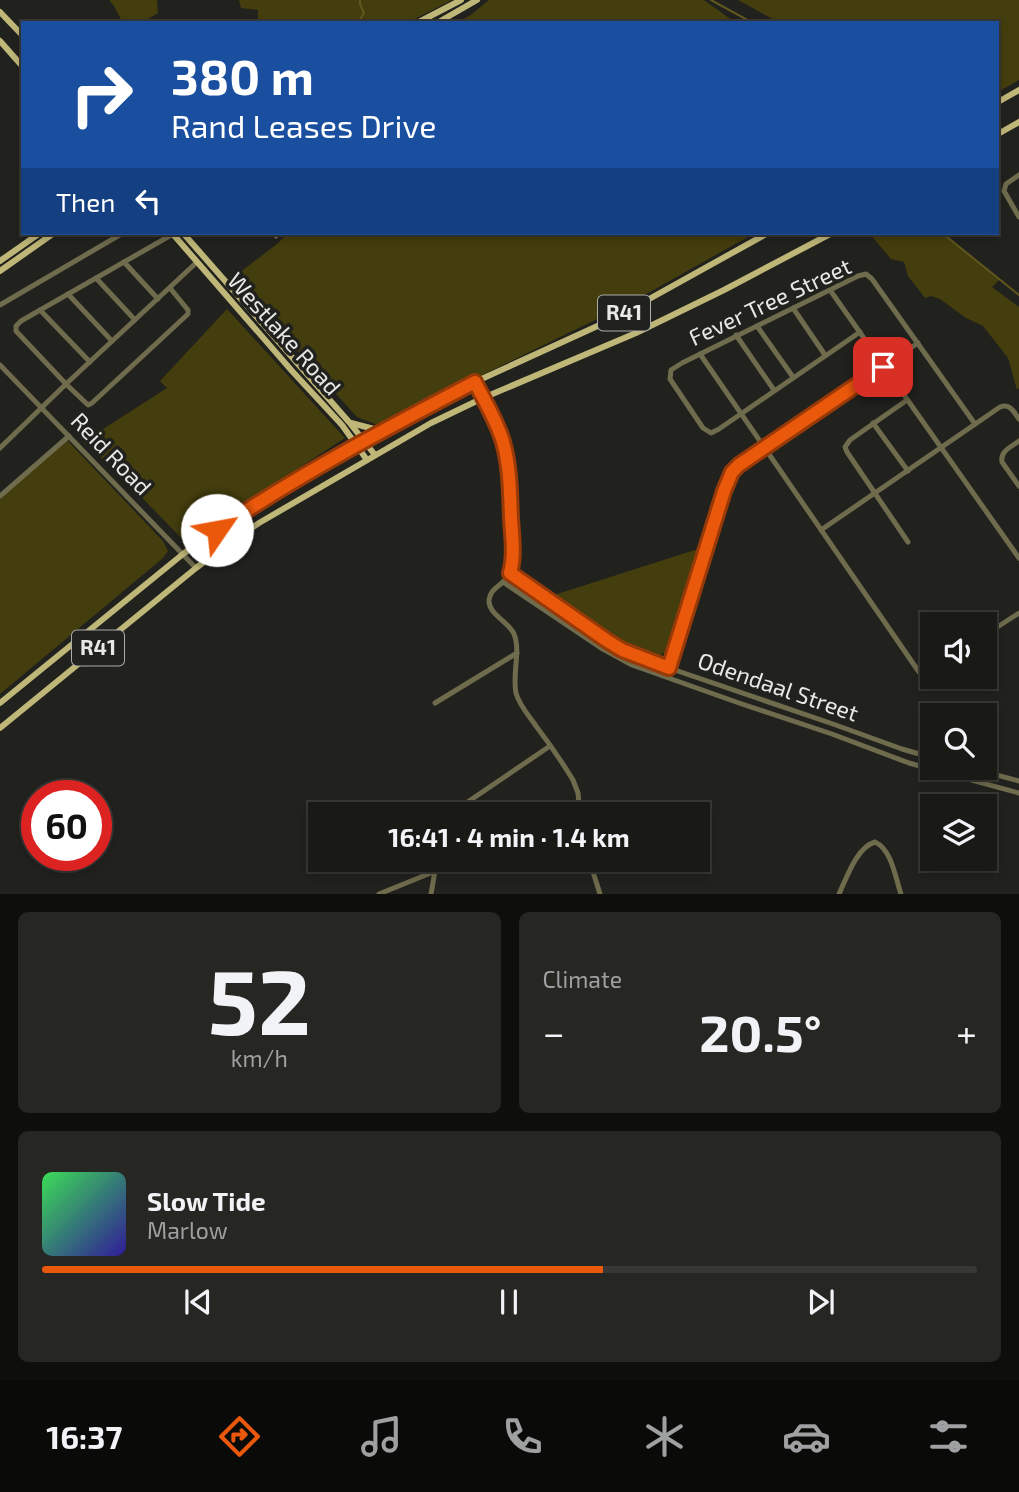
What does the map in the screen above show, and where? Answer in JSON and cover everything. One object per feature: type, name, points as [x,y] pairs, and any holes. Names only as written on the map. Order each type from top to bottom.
[{"type":"main road","points":[[421,21],[461,0]]},
{"type":"main road","points":[[440,21],[477,0]]},
{"type":"main road","points":[[0,12],[21,34]]},
{"type":"main road","points":[[0,41],[21,65]]},
{"type":"main road","points":[[999,101],[1019,90]]},
{"type":"main road","points":[[999,133],[1019,122]]},
{"type":"main road","points":[[0,261],[37,235]]},
{"type":"main road","points":[[0,271],[51,235]]},
{"type":"main road","name":"Westlake Road","points":[[175,235],[342,425],[367,460]]},
{"type":"main road","name":"Westlake Road","points":[[185,235],[375,455]]},
{"type":"main road","name":"R41","points":[[0,703],[183,554],[253,506],[386,428],[475,382],[615,318],[764,235]]},
{"type":"main road","name":"R41","points":[[0,728],[196,568],[259,523],[431,423],[636,333],[828,235]]},
{"type":"main road","points":[[349,422],[374,429],[386,428]]},
{"type":"street","points":[[1017,177],[1005,185],[1004,191],[1018,214]]},
{"type":"street","points":[[0,305],[120,235]]},
{"type":"street","points":[[170,235],[21,321],[16,326],[16,331],[89,405],[188,314],[188,310],[170,288]]},
{"type":"street","points":[[124,262],[158,299]]},
{"type":"street","points":[[0,448],[197,262]]},
{"type":"street","name":"Fever Tree Street","points":[[741,414],[714,432],[709,432],[703,428],[670,379],[670,373],[674,368],[736,335],[862,274],[870,276],[975,424]]},
{"type":"street","points":[[96,278],[135,320]]},
{"type":"street","points":[[830,290],[1019,558]]},
{"type":"street","points":[[68,294],[112,341]]},
{"type":"street","points":[[793,308],[825,355]]},
{"type":"street","points":[[40,310],[90,362]]},
{"type":"street","points":[[757,326],[793,377]]},
{"type":"street","points":[[741,414],[860,332]]},
{"type":"street","points":[[736,335],[774,390]]},
{"type":"street","points":[[503,582],[618,659],[666,677],[730,475],[739,465],[918,343]]},
{"type":"street","points":[[700,354],[920,671]]},
{"type":"street","name":"Reid Road","points":[[0,365],[196,568]]},
{"type":"street","points":[[475,382],[500,433],[509,477],[513,564],[510,573],[490,595],[490,607],[513,631],[516,639],[517,696],[573,780],[580,802]]},
{"type":"street","points":[[907,400],[850,440],[845,447],[908,542]]},
{"type":"street","points":[[821,530],[1000,407],[1011,408],[1019,419]]},
{"type":"street","points":[[873,423],[908,471]]},
{"type":"street","points":[[0,496],[69,436]]},
{"type":"street","points":[[1019,441],[1003,453],[1001,460],[1019,486]]},
{"type":"street","name":"Odendaal Street","points":[[510,573],[622,650],[920,754]]},
{"type":"street","points":[[997,627],[1019,613]]},
{"type":"street","points":[[435,703],[517,653]]},
{"type":"street","name":"Odendaal Street","points":[[666,677],[909,762],[1019,793]]},
{"type":"street","points":[[468,802],[550,746]]},
{"type":"street","points":[[997,775],[1019,781]]},
{"type":"street","points":[[839,894],[862,850],[875,842],[887,852],[901,894]]},
{"type":"street","points":[[379,894],[433,872]]},
{"type":"street","points":[[431,894],[435,872]]},
{"type":"street","points":[[593,872],[600,894]]},
{"type":"shaded area","points":[[109,0],[157,0],[158,13],[145,21],[122,21]]},
{"type":"shaded area","points":[[239,0],[452,0],[411,21],[258,21],[258,10],[241,8]]},
{"type":"shaded area","points":[[489,0],[704,0],[733,21],[460,21]]},
{"type":"shaded area","points":[[738,0],[1019,0],[1019,80],[999,91],[999,21],[776,21]]},
{"type":"shaded area","points":[[286,235],[751,235],[632,302],[384,423],[375,424],[357,417],[231,279]]},
{"type":"shaded area","points":[[871,235],[946,235],[999,280],[992,287],[1019,307],[1017,390],[1008,358],[983,326],[966,318],[940,299],[931,296],[925,298],[908,276],[904,262],[891,259]]},
{"type":"shaded area","points":[[227,309],[345,438],[185,542],[119,474],[83,442],[167,388],[160,381]]},
{"type":"shaded area","points":[[66,439],[163,541],[168,551],[0,694],[0,499]]},
{"type":"shaded area","points":[[701,548],[674,633],[665,652],[660,655],[653,656],[621,643],[551,596]]},
{"type":"waterway","points":[[359,21],[364,13],[360,0]]},
{"type":"waterway","points":[[711,0],[749,21]]},
{"type":"waterway","points":[[944,235],[1019,295]]},
{"type":"route","points":[[217,530],[364,440],[475,382],[500,433],[506,455],[512,533],[513,564],[510,573],[622,650],[669,668],[732,472],[883,367]]}]
